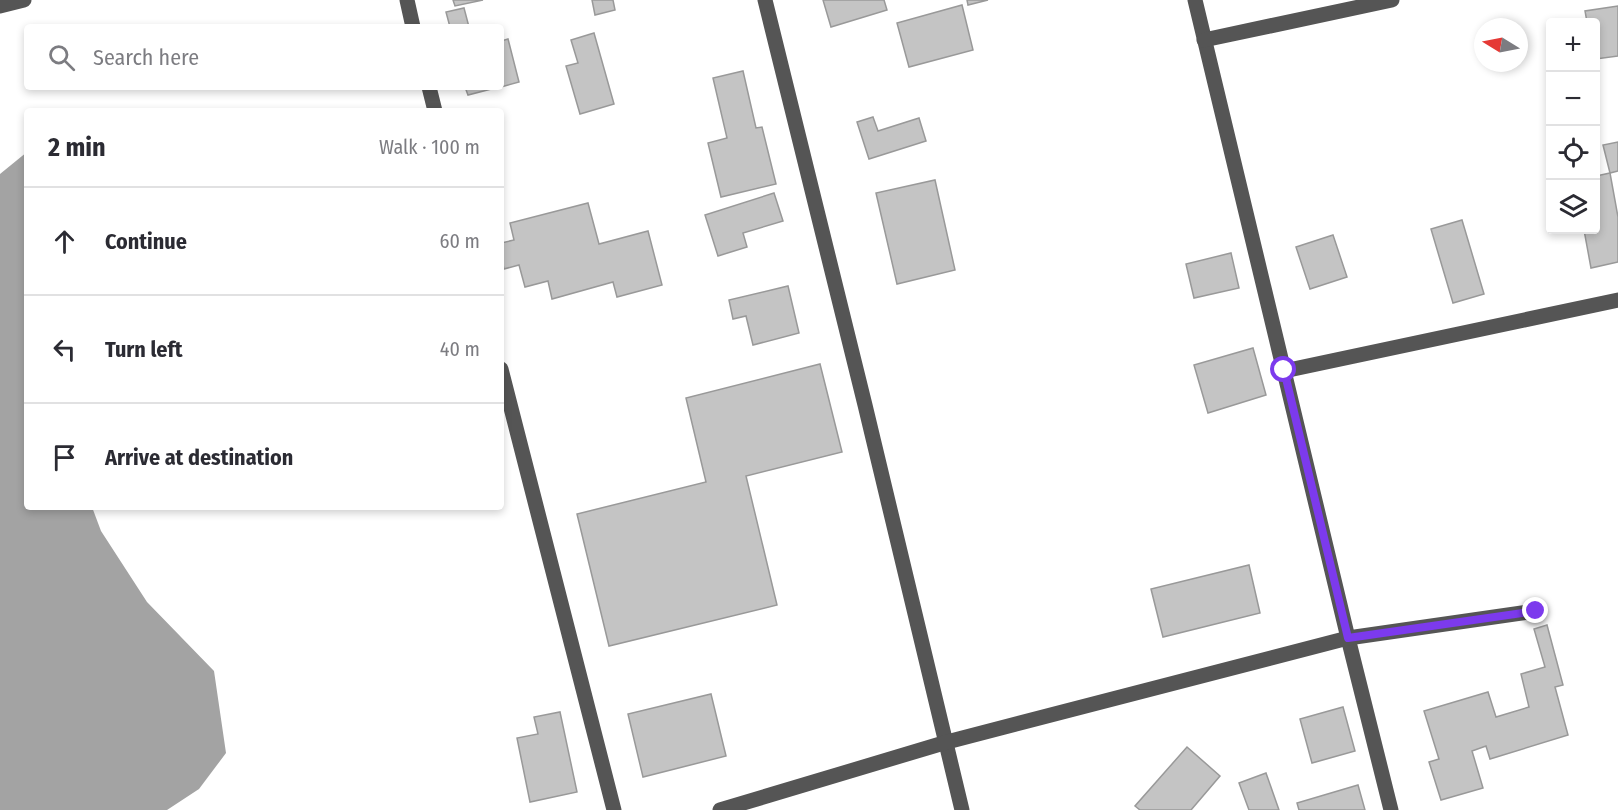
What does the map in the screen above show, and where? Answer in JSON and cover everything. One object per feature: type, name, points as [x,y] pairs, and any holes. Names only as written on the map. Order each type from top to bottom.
[{"type":"street","points":[[0,6],[24,0]]},
{"type":"street","points":[[406,0],[412,24]]},
{"type":"street","points":[[765,0],[962,810]]},
{"type":"street","points":[[1195,0],[1391,810]]},
{"type":"street","points":[[1204,40],[1392,0]]},
{"type":"street","points":[[430,90],[434,108]]},
{"type":"street","points":[[1284,370],[1618,300]]},
{"type":"street","points":[[504,381],[614,810]]},
{"type":"street","points":[[720,810],[947,742],[1348,638],[1536,611]]},
{"type":"shaded area","points":[[24,154],[24,510],[93,510],[101,531],[147,602],[214,671],[226,753],[199,789],[167,810],[0,810],[0,174]]},
{"type":"building","points":[[453,0],[483,0],[455,6]]},
{"type":"building","points":[[592,0],[613,0],[615,10],[595,15]]},
{"type":"building","points":[[823,0],[884,0],[887,10],[831,27]]},
{"type":"building","points":[[967,0],[988,0],[968,5]]},
{"type":"building","points":[[962,5],[973,50],[909,67],[897,23]]},
{"type":"building","points":[[1618,6],[1618,56],[1600,58],[1600,18],[1586,18],[1585,11]]},
{"type":"building","points":[[464,8],[468,24],[449,24],[446,12]]},
{"type":"building","points":[[594,33],[614,104],[580,114],[566,66],[578,63],[571,40]]},
{"type":"building","points":[[508,39],[519,82],[504,86],[504,40]]},
{"type":"building","points":[[743,71],[756,128],[762,127],[776,184],[721,197],[708,143],[727,138],[713,78]]},
{"type":"building","points":[[466,90],[487,90],[468,95]]},
{"type":"building","points":[[873,117],[878,131],[919,118],[926,141],[869,159],[857,122]]},
{"type":"building","points":[[1618,142],[1618,171],[1610,173],[1603,145]]},
{"type":"building","points":[[1610,173],[1618,217],[1618,262],[1591,268],[1585,234],[1600,234],[1600,175]]},
{"type":"building","points":[[935,180],[955,270],[897,284],[876,193]]},
{"type":"building","points":[[774,193],[783,221],[743,233],[747,247],[718,256],[705,215]]},
{"type":"building","points":[[588,203],[599,244],[648,231],[662,285],[617,297],[613,282],[552,299],[548,281],[525,287],[519,265],[504,269],[504,242],[514,240],[510,223]]},
{"type":"building","points":[[1462,220],[1484,294],[1453,303],[1431,229]]},
{"type":"building","points":[[1333,235],[1347,277],[1310,289],[1296,247]]},
{"type":"building","points":[[1231,253],[1239,288],[1194,298],[1186,264]]},
{"type":"building","points":[[788,286],[799,333],[753,345],[746,316],[733,319],[729,300]]},
{"type":"building","points":[[1253,348],[1266,395],[1208,413],[1194,365]]},
{"type":"building","points":[[820,364],[842,452],[746,476],[777,605],[609,646],[577,514],[706,482],[686,398]]},
{"type":"building","points":[[1249,565],[1260,613],[1163,637],[1151,589]]},
{"type":"building","points":[[1547,625],[1563,685],[1555,687],[1568,735],[1490,759],[1486,746],[1472,751],[1483,788],[1441,800],[1429,762],[1439,759],[1424,711],[1488,692],[1496,717],[1529,707],[1521,674],[1545,667],[1534,629]]},
{"type":"building","points":[[711,694],[726,756],[643,777],[628,714]]},
{"type":"building","points":[[1343,707],[1355,751],[1312,763],[1300,719]]},
{"type":"building","points":[[560,712],[577,792],[530,802],[517,738],[538,734],[534,717]]},
{"type":"building","points":[[1187,747],[1220,776],[1191,810],[1140,810],[1135,806]]},
{"type":"building","points":[[1266,773],[1279,810],[1249,810],[1239,783]]},
{"type":"building","points":[[1358,785],[1365,810],[1299,810],[1297,803]]},
{"type":"route","points":[[1284,370],[1348,638],[1536,611]]}]
